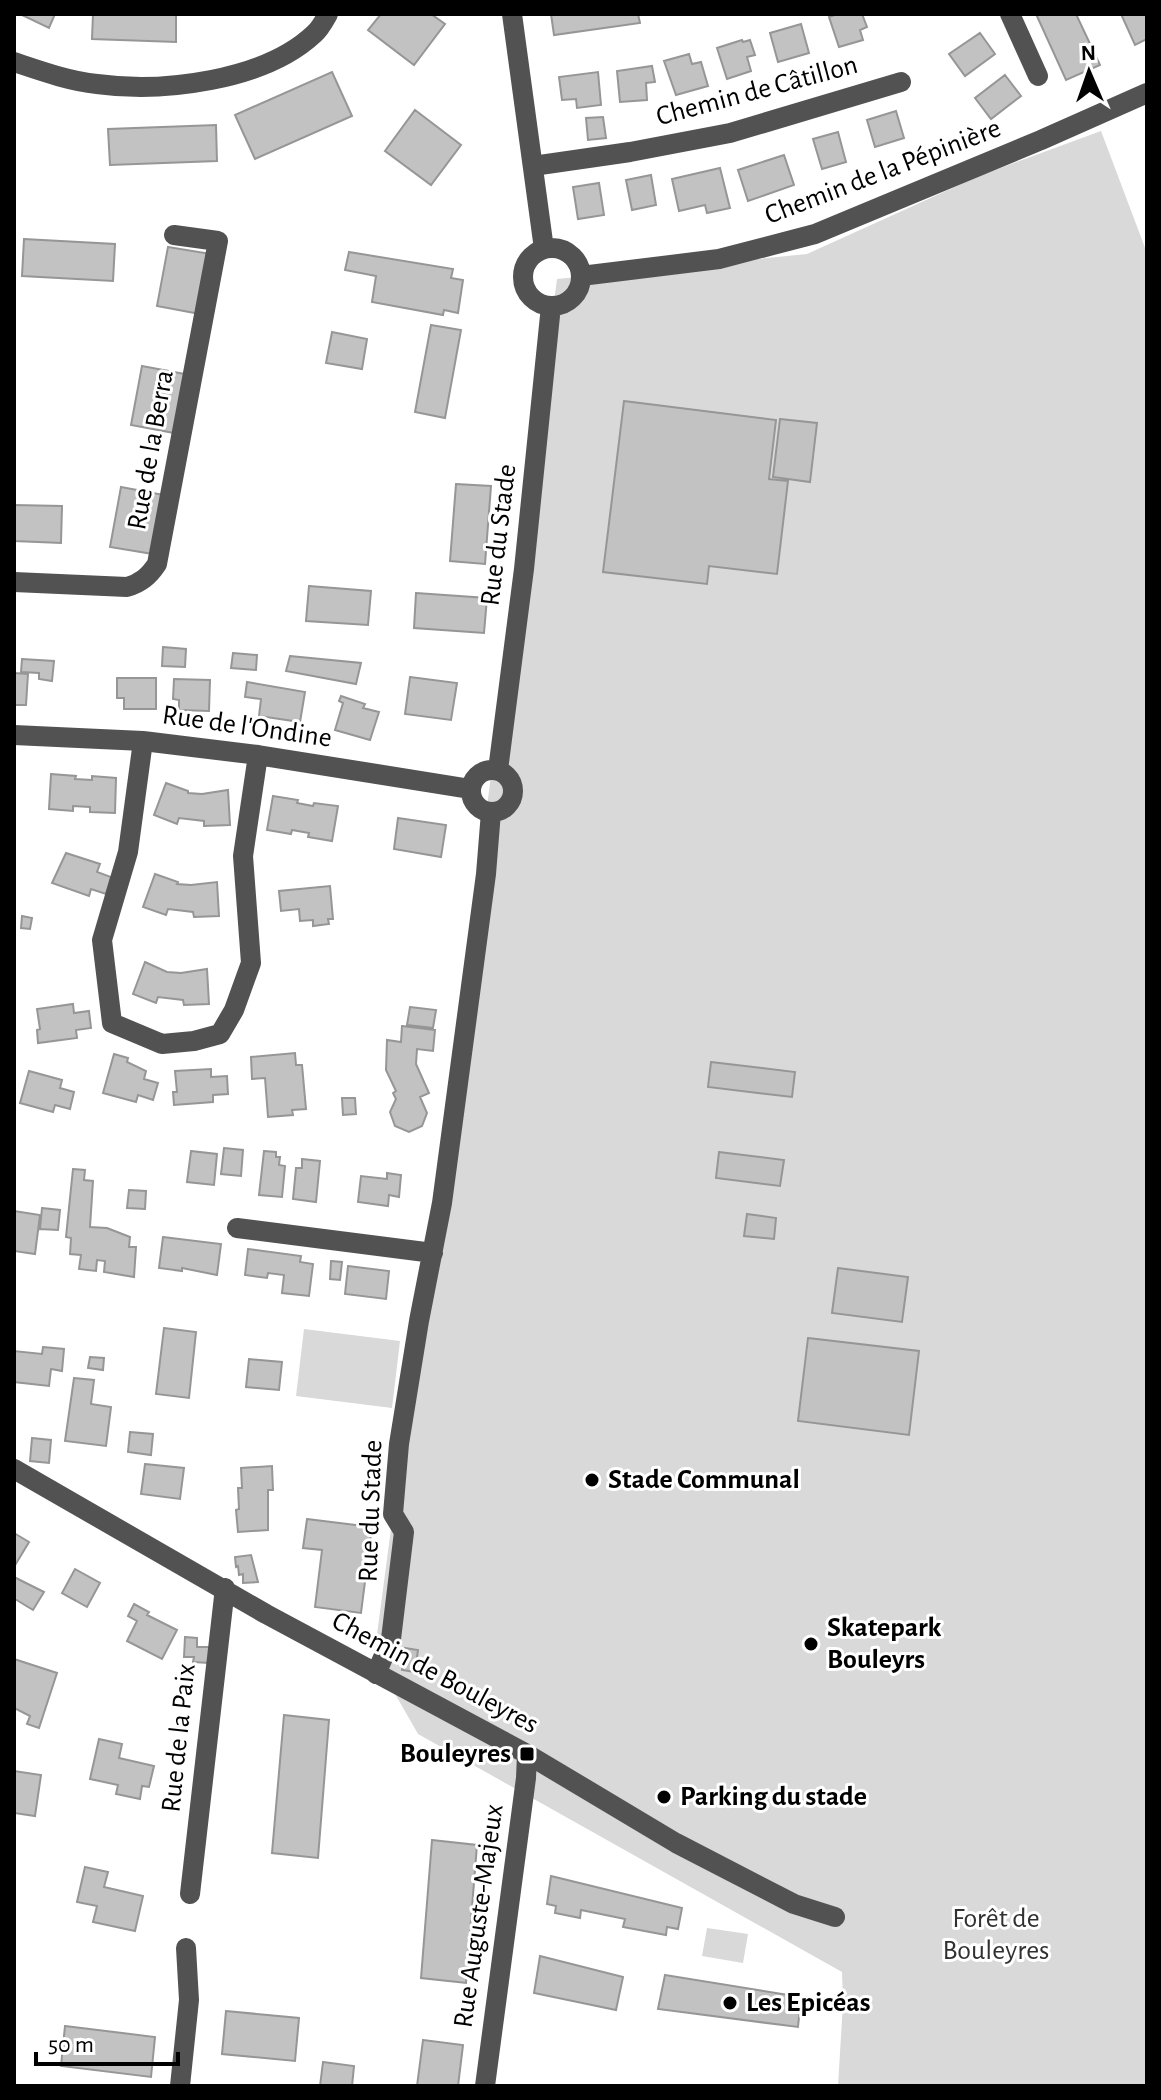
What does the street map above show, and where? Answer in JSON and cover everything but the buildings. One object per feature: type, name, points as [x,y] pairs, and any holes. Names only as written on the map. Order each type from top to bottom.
[{"type":"street","points":[[14,62],[63,78],[98,84],[176,85],[219,78],[293,50],[316,33],[328,14]]},
{"type":"street","points":[[512,14],[544,249]]},
{"type":"street","points":[[1010,14],[1038,76]]},
{"type":"street","name":"Chemin de Câtillon","points":[[533,166],[730,133],[901,82]]},
{"type":"street","name":"Chemin de la Pépinière","points":[[581,276],[719,259],[815,234],[1147,93]]},
{"type":"street","name":"Rue de la Berra","points":[[14,582],[127,587],[148,576],[157,564],[218,241],[174,235]]},
{"type":"street","points":[[544,249],[562,250],[570,254],[579,265],[581,276],[578,291],[571,299],[551,306],[532,298],[523,277],[528,261],[544,249]]},
{"type":"street","name":"Rue du Stade","points":[[376,1674],[391,1639],[404,1532],[393,1514],[399,1444],[442,1203],[481,915],[491,812],[502,810],[513,797],[511,781],[498,770],[524,569],[551,306]]},
{"type":"street","name":"Rue de l'Ondine","points":[[14,735],[143,741],[258,755],[471,789]]},
{"type":"street","points":[[143,741],[128,852],[102,940],[112,1023],[162,1044],[220,1034],[234,1010],[251,963],[243,856],[258,755]]},
{"type":"street","points":[[491,812],[484,811],[474,802],[471,789],[477,776],[498,770]]},
{"type":"street","points":[[237,1228],[433,1253]]},
{"type":"street","name":"Chemin de Bouleyres","points":[[14,1469],[376,1674],[527,1754],[676,1843],[794,1904],[835,1917]]},
{"type":"street","name":"Rue de la Paix","points":[[190,1894],[225,1588]]},
{"type":"street","name":"Rue Auguste-Majeux","points":[[485,2086],[527,1754]]},
{"type":"street","points":[[180,2086],[189,2000],[186,1948]]},
{"type":"green space","name":"Forêt de Bouleyres","points":[[1101,131],[1147,253],[1147,2086],[838,2086],[842,1972],[418,1734],[374,1657],[557,279],[807,254],[979,176]]},
{"type":"green space","points":[[304,1329],[400,1341],[392,1408],[296,1396]]},
{"type":"green space","points":[[707,1928],[748,1934],[743,1963],[702,1956]]},
{"type":"place","name":"Stade Communal","points":[[592,1480]]},
{"type":"place","name":"Skatepark Bouleyrs","points":[[811,1644]]},
{"type":"place","name":"Bouleyres","points":[[527,1754]]},
{"type":"place","name":"Parking du stade","points":[[664,1797]]},
{"type":"place","name":"Les Epicéas","points":[[730,2003]]}]
